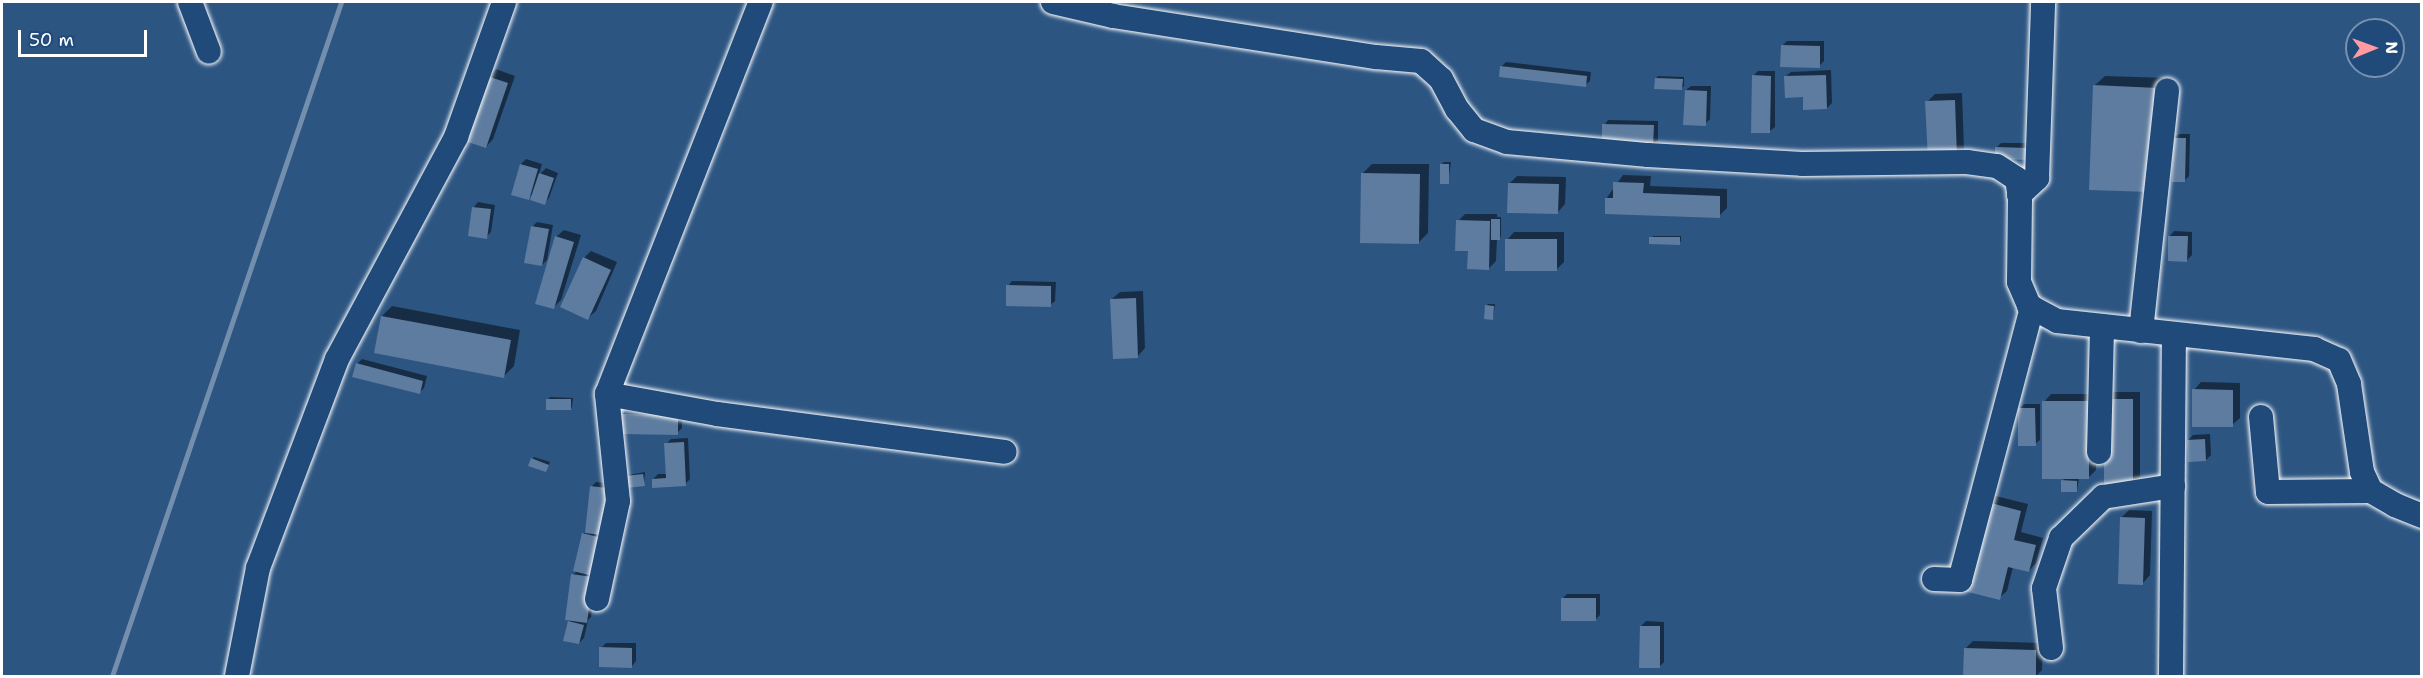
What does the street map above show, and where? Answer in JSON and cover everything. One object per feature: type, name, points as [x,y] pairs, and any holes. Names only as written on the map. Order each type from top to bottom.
[{"type":"street","points":[[190,2],[209,52]]},
{"type":"street","points":[[237,676],[258,568],[337,359],[456,137],[504,2]]},
{"type":"street","points":[[597,598],[618,501],[607,394],[761,2]]},
{"type":"street","points":[[1053,2],[1113,16],[1376,57],[1421,61],[1441,79],[1457,109],[1474,130],[1507,142],[1648,155],[1802,164],[1967,162],[1997,166],[2017,179],[2019,282],[2032,307],[2057,321],[2314,349],[2339,360],[2349,384],[2362,472],[2371,491]]},
{"type":"street","points":[[2019,195],[2037,178],[2043,2]]},
{"type":"street","points":[[2141,331],[2167,90]]},
{"type":"street","points":[[1934,579],[1960,580],[2032,307]]},
{"type":"street","points":[[2098,452],[2102,326]]},
{"type":"street","points":[[2171,676],[2174,334]]},
{"type":"street","points":[[607,394],[717,414],[1005,452]]},
{"type":"street","points":[[2261,417],[2268,492],[2371,491],[2421,516]]},
{"type":"street","points":[[2051,648],[2044,588],[2061,538],[2103,497],[2173,486]]},
{"type":"building","points":[[1781,45],[1820,46],[1820,68],[1780,67]]},
{"type":"building","points":[[1500,66],[1587,76],[1586,87],[1499,77]]},
{"type":"building","points":[[1752,75],[1771,76],[1770,133],[1751,133]]},
{"type":"building","points":[[1826,75],[1827,109],[1803,110],[1803,97],[1785,98],[1784,76]]},
{"type":"building","points":[[487,76],[508,83],[486,148],[465,141]]},
{"type":"building","points":[[1655,78],[1683,79],[1682,90],[1654,89]]},
{"type":"building","points":[[2093,85],[2158,88],[2150,192],[2089,190]]},
{"type":"building","points":[[1685,90],[1707,91],[1706,126],[1683,125]]},
{"type":"building","points":[[1955,100],[1957,158],[1928,159],[1925,101]]},
{"type":"building","points":[[1602,124],[1654,125],[1653,146],[1602,145]]},
{"type":"building","points":[[2173,138],[2186,138],[2185,182],[2172,182]]},
{"type":"building","points":[[1995,147],[2028,148],[2028,160],[1995,159]]},
{"type":"building","points":[[520,164],[538,169],[529,200],[511,195]]},
{"type":"building","points":[[1440,164],[1449,164],[1449,184],[1440,184]]},
{"type":"building","points":[[539,173],[554,178],[545,205],[530,200]]},
{"type":"building","points":[[1361,173],[1420,174],[1419,244],[1360,243]]},
{"type":"building","points":[[1613,182],[1644,183],[1643,193],[1720,196],[1720,218],[1605,214],[1605,198],[1613,198]]},
{"type":"building","points":[[1508,183],[1559,184],[1558,214],[1507,213]]},
{"type":"building","points":[[472,207],[491,209],[487,239],[468,236]]},
{"type":"building","points":[[1491,219],[1500,219],[1500,240],[1491,240]]},
{"type":"building","points":[[1456,220],[1490,221],[1489,270],[1467,269],[1468,251],[1455,251]]},
{"type":"building","points":[[531,226],[549,229],[542,266],[524,263]]},
{"type":"building","points":[[555,236],[574,242],[554,309],[535,304]]},
{"type":"building","points":[[2168,236],[2188,236],[2187,262],[2168,261]]},
{"type":"building","points":[[1649,237],[1680,237],[1680,245],[1649,244]]},
{"type":"building","points":[[1505,239],[1557,239],[1557,271],[1505,271]]},
{"type":"building","points":[[583,257],[611,270],[588,320],[560,307]]},
{"type":"building","points":[[1006,285],[1051,286],[1051,307],[1006,306]]},
{"type":"building","points":[[1136,298],[1138,358],[1113,359],[1110,299]]},
{"type":"building","points":[[1485,305],[1494,306],[1493,320],[1484,319]]},
{"type":"building","points":[[381,316],[511,340],[504,378],[374,353]]},
{"type":"building","points":[[356,363],[423,381],[420,394],[352,377]]},
{"type":"building","points":[[2192,389],[2233,390],[2233,427],[2192,427]]},
{"type":"building","points":[[546,399],[571,399],[571,410],[546,410]]},
{"type":"building","points":[[2104,399],[2133,399],[2133,485],[2104,485]]},
{"type":"building","points":[[2042,401],[2089,401],[2089,479],[2042,479]]},
{"type":"building","points":[[2018,408],[2035,408],[2036,446],[2018,446]]},
{"type":"building","points":[[621,414],[678,415],[678,435],[621,434]]},
{"type":"building","points":[[2205,439],[2206,461],[2188,462],[2187,440]]},
{"type":"building","points":[[684,442],[686,486],[652,488],[652,479],[666,478],[664,443]]},
{"type":"building","points":[[531,458],[549,465],[546,472],[528,466]]},
{"type":"building","points":[[643,474],[645,486],[626,488],[625,476]]},
{"type":"building","points":[[2061,480],[2077,481],[2077,492],[2061,492]]},
{"type":"building","points":[[590,486],[607,488],[602,535],[585,533]]},
{"type":"building","points":[[1987,502],[2021,511],[2014,540],[2036,545],[2029,572],[2008,567],[2000,600],[1964,591]]},
{"type":"building","points":[[2120,517],[2145,518],[2143,585],[2118,584]]},
{"type":"building","points":[[582,533],[602,538],[593,576],[573,571]]},
{"type":"building","points":[[571,574],[593,577],[587,623],[565,620]]},
{"type":"building","points":[[1561,598],[1596,598],[1596,621],[1561,621]]},
{"type":"building","points":[[568,621],[584,625],[579,644],[563,641]]},
{"type":"building","points":[[1640,626],[1660,626],[1660,668],[1639,668]]},
{"type":"building","points":[[599,647],[632,648],[632,668],[599,667]]},
{"type":"building","points":[[1964,648],[2036,650],[2036,676],[1963,676]]},
{"type":"waterway","points":[[112,676],[341,2]]}]
